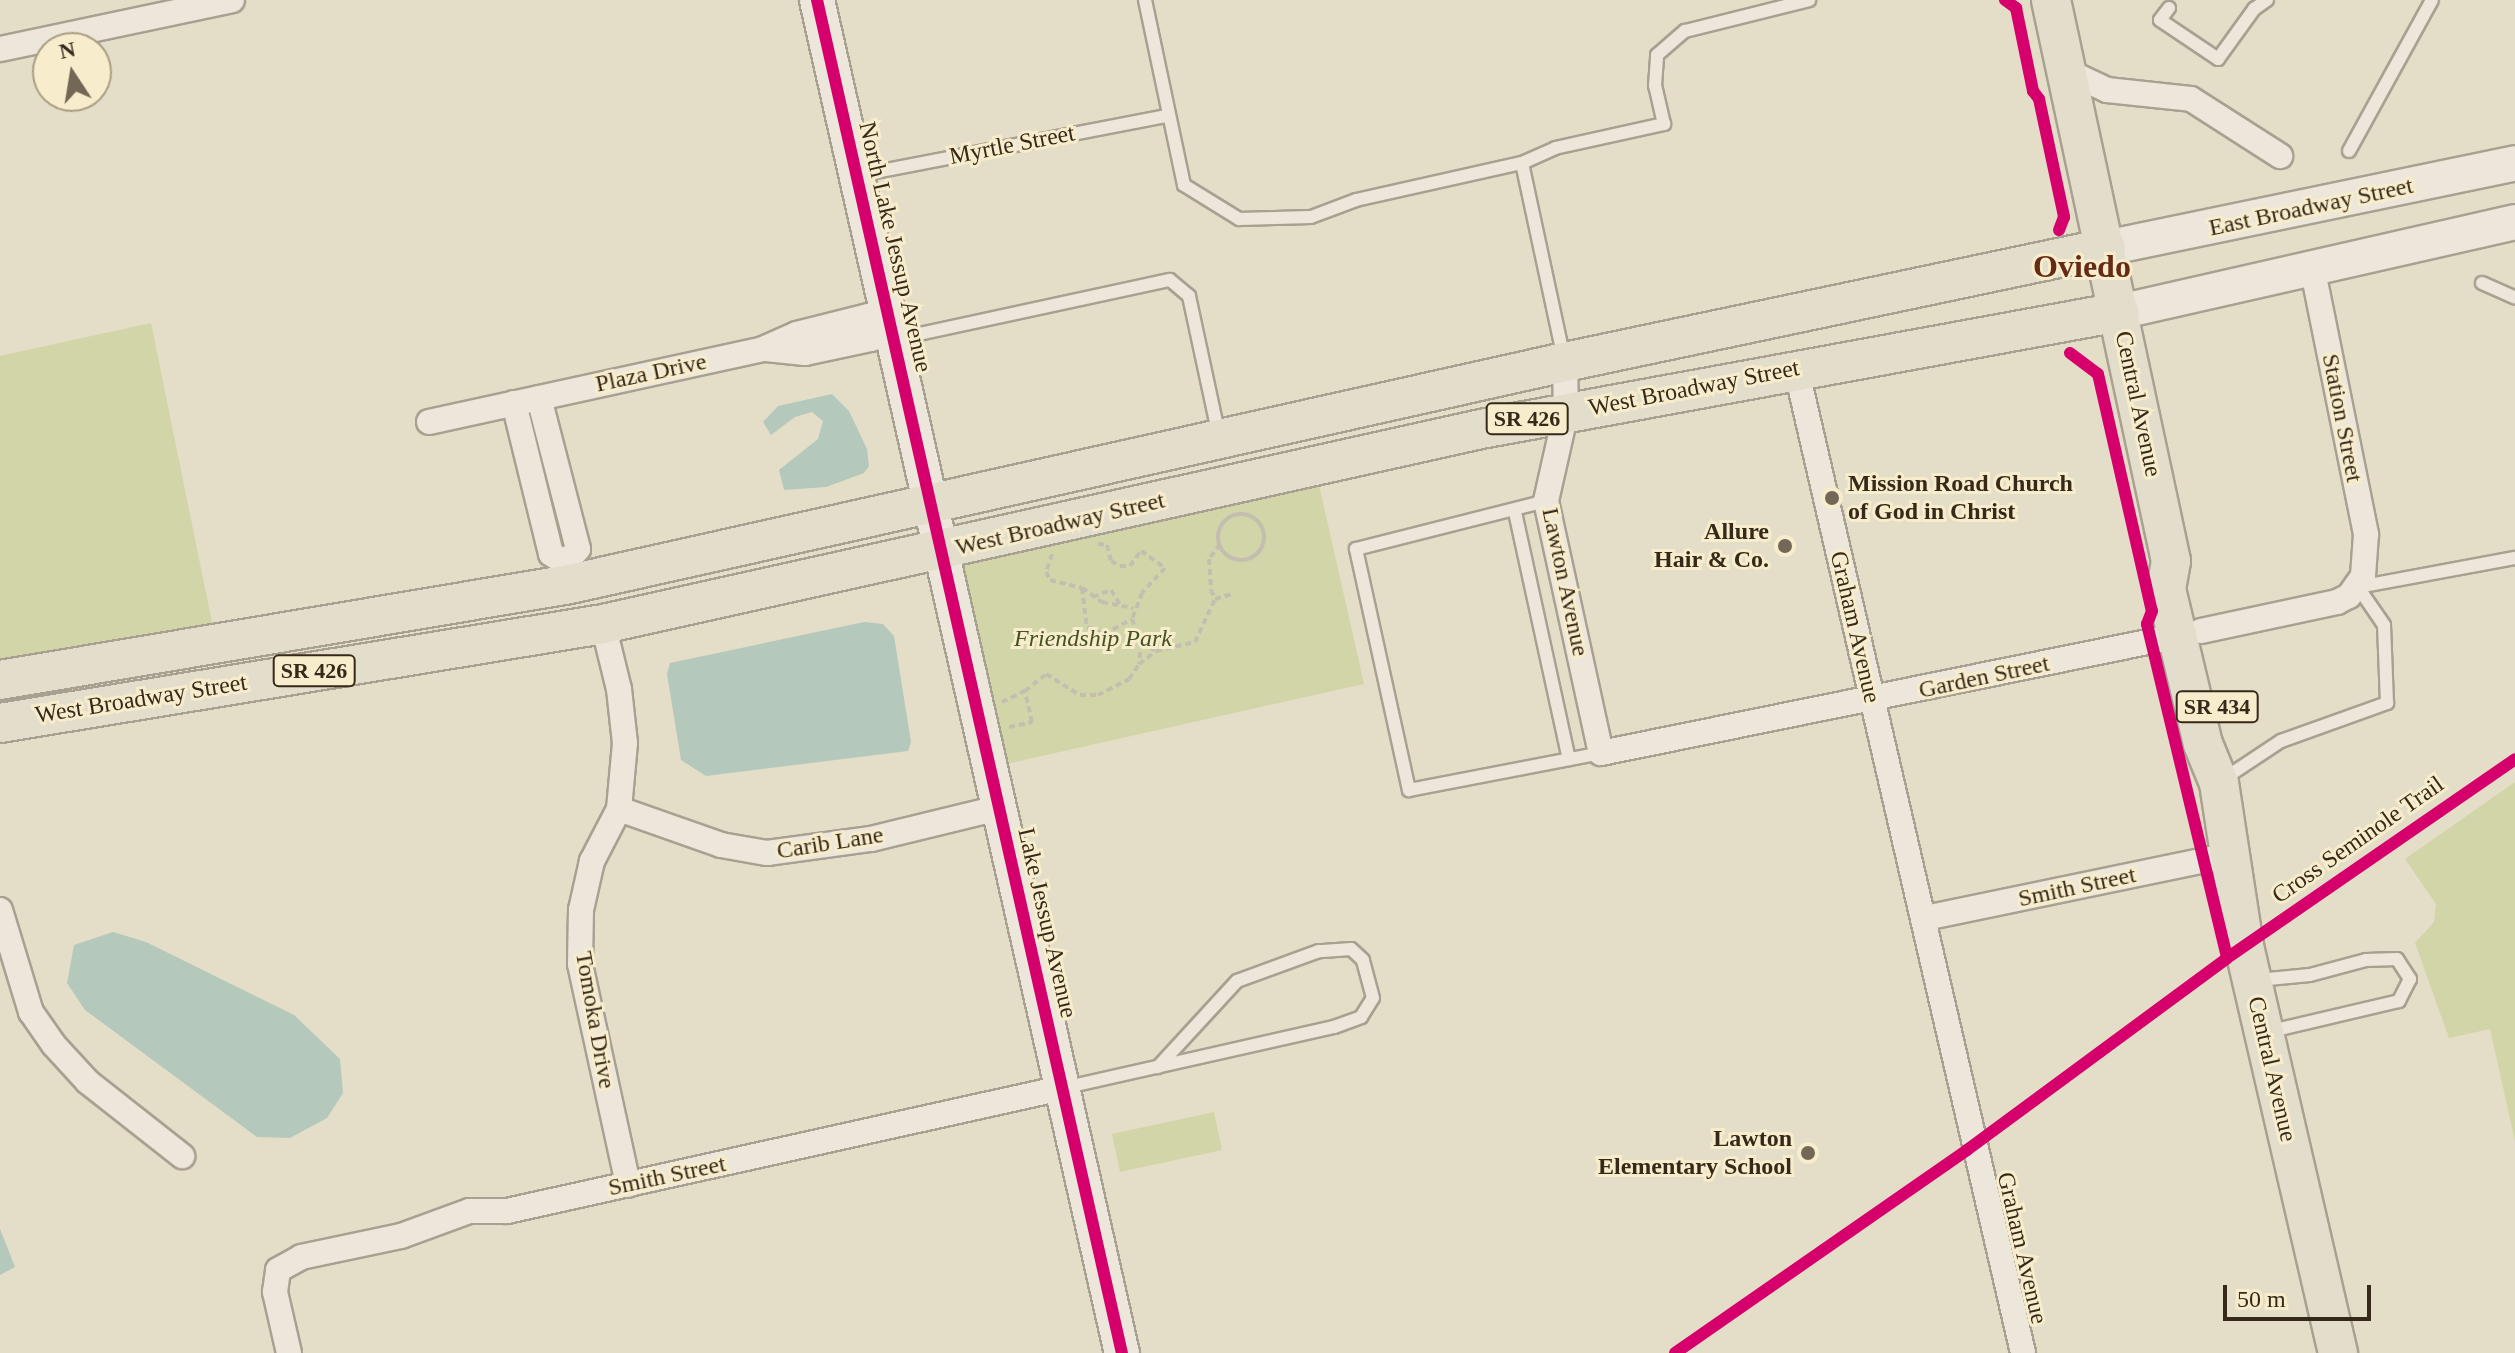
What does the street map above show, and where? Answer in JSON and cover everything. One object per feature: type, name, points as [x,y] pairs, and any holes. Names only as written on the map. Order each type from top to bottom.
[{"type":"main road","name":"Central Avenue","points":[[2051,0],[2119,312],[2181,573],[2166,589],[2189,633],[2203,744],[2219,783],[2252,981],[2338,1353]]},
{"type":"main road","name":"West Broadway Street","points":[[0,680],[930,503],[1565,362],[2106,248]]},
{"type":"main road","name":"West Broadway Street","points":[[0,723],[603,624],[1566,412],[2119,312]]},
{"type":"street","points":[[0,49],[197,4],[232,0]]},
{"type":"street","name":"North Lake Jessup Avenue","points":[[817,0],[930,503]]},
{"type":"street","points":[[2067,71],[2107,90],[2191,99],[2280,156]]},
{"type":"street","name":"East Broadway Street","points":[[2106,248],[2515,163]]},
{"type":"street","points":[[2119,312],[2515,222]]},
{"type":"street","name":"Station Street","points":[[2313,270],[2366,534],[2362,577]]},
{"type":"street","name":"Plaza Drive","points":[[429,422],[763,349],[805,353],[871,339],[891,331]]},
{"type":"street","name":"Lawton Avenue","points":[[1565,362],[1566,412],[1546,501],[1601,753]]},
{"type":"street","name":"Graham Avenue","points":[[1796,368],[2023,1353]]},
{"type":"street","points":[[514,403],[551,554],[568,573],[578,549],[539,398]]},
{"type":"street","name":"Lake Jessup Avenue","points":[[930,503],[1122,1353]]},
{"type":"street","name":"Garden Street","points":[[1601,753],[1872,701],[2337,602],[2362,577]]},
{"type":"street","name":"Tomoka Drive","points":[[603,624],[625,743],[619,809],[592,861],[581,910],[580,964],[628,1185]]},
{"type":"street","name":"Carib Lane","points":[[619,809],[721,845],[767,853],[871,839],[998,808]]},
{"type":"street","name":"Smith Street","points":[[1925,918],[2229,855]]},
{"type":"street","points":[[0,910],[31,1012],[54,1045],[88,1082],[182,1156]]},
{"type":"street","name":"Smith Street","points":[[289,1353],[275,1292],[278,1270],[301,1257],[401,1236],[439,1219],[507,1211],[1062,1088]]},
{"type":"lane","points":[[1145,0],[1167,116],[1184,185],[1239,219],[1311,217],[1356,200],[1522,163],[1555,148],[1664,124],[1655,86],[1657,55],[1685,31],[1809,0]]},
{"type":"lane","points":[[2169,8],[2160,20],[2218,59],[2254,9],[2267,0]]},
{"type":"lane","points":[[2349,151],[2432,0]]},
{"type":"lane","name":"Myrtle Street","points":[[857,175],[1167,116]]},
{"type":"lane","points":[[1522,163],[1565,362]]},
{"type":"lane","points":[[891,331],[1170,280],[1189,296],[1220,438]]},
{"type":"lane","points":[[2482,283],[2515,298]]},
{"type":"lane","points":[[1546,501],[1515,512],[1356,549],[1409,790],[1601,753]]},
{"type":"lane","points":[[1515,512],[1569,759]]},
{"type":"lane","points":[[2219,783],[2281,741],[2387,703],[2384,625],[2362,577],[2515,558]]},
{"type":"lane","points":[[1062,1088],[1158,1067],[1361,1017],[1373,998],[1363,960],[1351,949],[1319,951],[1237,981],[1158,1067]]},
{"type":"lane","points":[[2252,981],[2310,975],[2366,960],[2397,959],[2410,979],[2399,1001],[2264,1033]]},
{"type":"path","points":[[993,704],[1025,691],[1046,674],[1080,695],[1098,695],[1129,679],[1139,664],[1156,651],[1195,642],[1215,599],[1209,559],[1220,544],[1224,522],[1236,515],[1252,517],[1262,527],[1264,541],[1252,557],[1233,558],[1220,544]]},
{"type":"path","points":[[1092,543],[1107,545],[1111,561],[1120,566],[1130,566],[1141,551],[1165,568],[1134,608],[1132,619],[1141,642],[1139,664]]},
{"type":"path","points":[[1054,551],[1045,566],[1050,580],[1082,588],[1093,597],[1134,608]]},
{"type":"path","points":[[1082,588],[1087,627],[1104,634],[1132,619]]},
{"type":"path","points":[[1093,597],[1111,590],[1121,606]]},
{"type":"path","points":[[1215,599],[1233,594]]},
{"type":"path","points":[[1141,642],[1156,651]]},
{"type":"path","points":[[998,730],[1032,722],[1025,691]]},
{"type":"green space","points":[[151,323],[218,652],[0,699],[0,356]]},
{"type":"green space","name":"Friendship Park","points":[[1319,485],[1364,684],[1006,764],[959,562]]},
{"type":"green space","points":[[2515,782],[2515,1141],[2490,1029],[2449,1038],[2415,943],[2434,922],[2436,904],[2405,859]]},
{"type":"green space","points":[[1214,1112],[1222,1150],[1120,1172],[1112,1134]]},
{"type":"shaded area","points":[[832,394],[849,411],[867,449],[869,466],[864,473],[826,487],[784,490],[779,470],[818,439],[823,421],[812,412],[795,417],[771,435],[763,422],[778,406]]},
{"type":"shaded area","points":[[864,622],[883,624],[894,636],[911,742],[908,751],[706,776],[681,760],[667,674],[670,663]]},
{"type":"shaded area","points":[[113,932],[146,942],[294,1015],[340,1059],[343,1093],[327,1118],[290,1138],[257,1137],[85,1010],[67,983],[74,945]]},
{"type":"shaded area","points":[[0,1229],[15,1267],[0,1275]]},
{"type":"cycle path","points":[[817,0],[1122,1353]]},
{"type":"cycle path","points":[[2005,0],[2016,8],[2033,91],[2039,99],[2064,217],[2059,230]]},
{"type":"cycle path","points":[[2070,353],[2098,374],[2152,611],[2147,624],[2227,958]]},
{"type":"cycle path","name":"Cross Seminole Trail","points":[[1675,1353],[1967,1150],[2227,958],[2515,759]]},
{"type":"place","name":"Mission Road Church of God in Christ","points":[[1832,498]]},
{"type":"place","name":"Allure Hair & Co.","points":[[1785,546]]},
{"type":"place","name":"Lawton Elementary School","points":[[1808,1153]]},
{"type":"district","name":"Oviedo","points":[[2082,266]]}]
